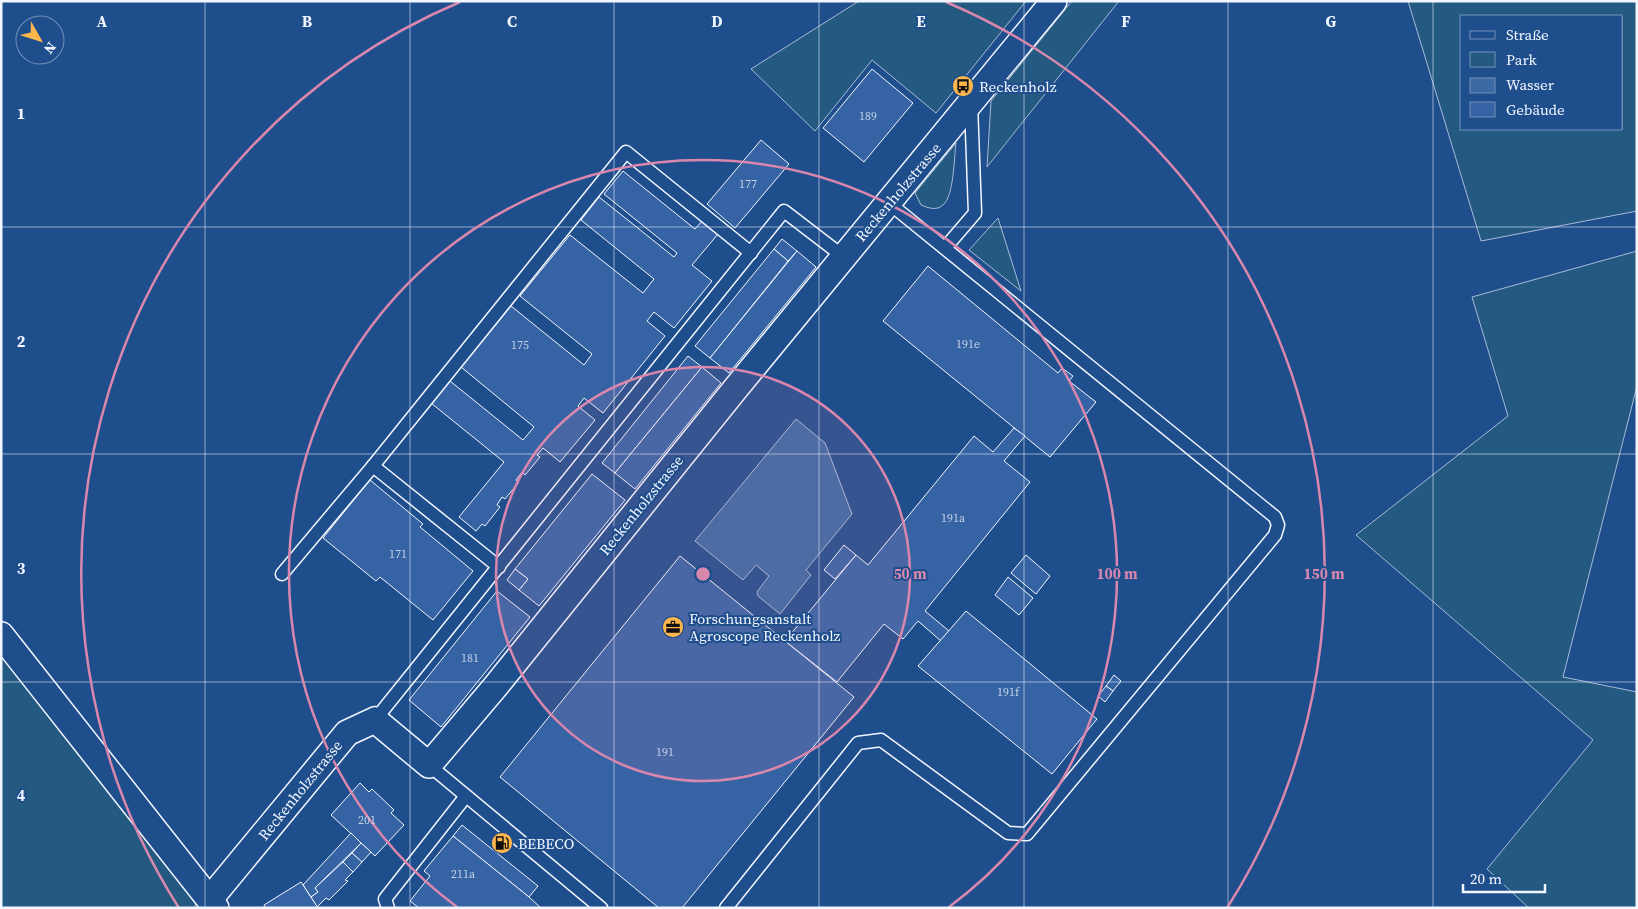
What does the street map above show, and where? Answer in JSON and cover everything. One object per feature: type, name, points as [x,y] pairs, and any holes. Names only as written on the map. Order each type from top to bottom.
[{"type":"street","name":"Reckenholzstrasse","points":[[429,765],[1054,1]]},
{"type":"street","name":"Reckenholzstrasse","points":[[1,635],[210,905],[347,733],[375,720]]},
{"type":"street","points":[[375,720],[429,765]]},
{"type":"lane","points":[[945,248],[975,213],[971,103]]},
{"type":"lane","points":[[282,574],[373,466],[626,152],[751,253]]},
{"type":"lane","points":[[726,908],[858,743],[881,740],[1008,833],[1027,834],[1275,535],[1278,525],[1275,517],[889,203]]},
{"type":"lane","points":[[375,720],[784,211],[844,257]]},
{"type":"lane","points":[[373,466],[499,567]]},
{"type":"lane","points":[[429,765],[601,908]]},
{"type":"lane","points":[[388,908],[385,899],[466,796]]},
{"type":"green space","points":[[859,1],[1026,1],[936,113],[872,60],[815,131],[751,69]]},
{"type":"green space","points":[[1072,1],[1119,1],[987,167],[991,101]]},
{"type":"green space","points":[[1408,1],[1637,1],[1637,211],[1481,241]]},
{"type":"green space","points":[[956,143],[954,167],[947,200],[938,208],[929,208],[921,205],[915,193]]},
{"type":"green space","points":[[998,218],[1021,291],[969,250]]},
{"type":"green space","points":[[1637,251],[1637,386],[1563,677],[1637,692],[1637,908],[1529,908],[1487,869],[1593,740],[1356,535],[1508,416],[1472,297]]},
{"type":"green space","points":[[1,642],[200,900],[193,908],[1,908]]},
{"type":"water","points":[[796,419],[825,443],[852,514],[806,570],[811,575],[780,614],[758,596],[757,592],[769,576],[756,565],[743,580],[695,541]]},
{"type":"building","points":[[872,69],[913,103],[864,162],[823,128]]},
{"type":"building","points":[[761,140],[789,164],[735,228],[707,204]]},
{"type":"building","points":[[623,171],[695,229],[702,221],[718,234],[692,265],[712,281],[674,328],[654,312],[647,321],[665,336],[603,413],[584,398],[578,406],[595,420],[560,462],[543,448],[537,455],[540,457],[525,475],[522,472],[516,480],[519,482],[505,499],[502,497],[497,505],[500,507],[485,526],[482,524],[476,531],[459,517],[504,462],[431,403],[450,381],[523,440],[534,427],[461,367],[511,306],[584,365],[592,354],[520,296],[570,235],[643,293],[654,279],[581,220],[599,197],[674,257],[677,253],[604,194]]},
{"type":"building","points":[[782,239],[797,251],[788,261],[774,249]]},
{"type":"building","points":[[774,249],[788,261],[710,358],[695,346]]},
{"type":"building","points":[[797,251],[816,267],[729,373],[710,358]]},
{"type":"building","points":[[928,266],[1058,373],[1062,368],[1073,376],[1069,381],[1096,402],[1050,457],[883,321]]},
{"type":"building","points":[[688,356],[702,367],[615,473],[602,463]]},
{"type":"building","points":[[702,367],[721,383],[635,489],[615,473]]},
{"type":"building","points":[[1014,428],[1025,436],[1004,461],[1030,482],[925,611],[949,631],[941,641],[918,621],[903,639],[884,624],[837,682],[785,641],[856,555],[868,565],[974,436],[993,452]]},
{"type":"building","points":[[592,474],[625,500],[539,606],[519,590],[528,579],[515,569]]},
{"type":"building","points":[[370,480],[423,524],[420,527],[473,571],[433,620],[380,577],[376,581],[323,538]]},
{"type":"building","points":[[844,545],[856,555],[835,579],[824,570]]},
{"type":"building","points":[[1026,555],[1050,576],[1036,594],[1011,573]]},
{"type":"building","points":[[680,556],[854,697],[682,908],[659,908],[500,777]]},
{"type":"building","points":[[515,569],[528,579],[519,590],[507,580]]},
{"type":"building","points":[[1008,577],[1033,598],[1019,615],[995,595]]},
{"type":"building","points":[[497,591],[530,617],[441,727],[409,700]]},
{"type":"building","points":[[966,611],[1097,719],[1052,774],[918,666]]},
{"type":"building","points":[[1114,675],[1121,681],[1113,691],[1106,686]]},
{"type":"building","points":[[1106,686],[1113,691],[1105,702],[1098,696]]},
{"type":"building","points":[[360,783],[369,792],[372,789],[394,810],[391,813],[404,825],[375,856],[331,815]]},
{"type":"building","points":[[462,825],[538,886],[529,897],[453,836]]},
{"type":"building","points":[[351,833],[361,843],[315,888],[318,892],[311,897],[303,885]]},
{"type":"building","points":[[453,836],[541,908],[419,908],[410,901],[430,876],[424,871]]},
{"type":"building","points":[[361,843],[371,852],[362,862],[352,853]]},
{"type":"building","points":[[352,853],[362,862],[353,872],[343,862]]},
{"type":"building","points":[[343,862],[353,872],[345,880],[348,881],[329,900],[326,898],[317,907],[311,897],[318,892],[315,888]]},
{"type":"building","points":[[301,882],[318,908],[265,908],[264,905]]},
{"type":"place","name":"Reckenholz","points":[[963,86]]},
{"type":"place","name":"Forschungsanstalt Agroscope Reckenholz","points":[[673,627]]},
{"type":"place","name":"BEBECO","points":[[502,843]]}]
